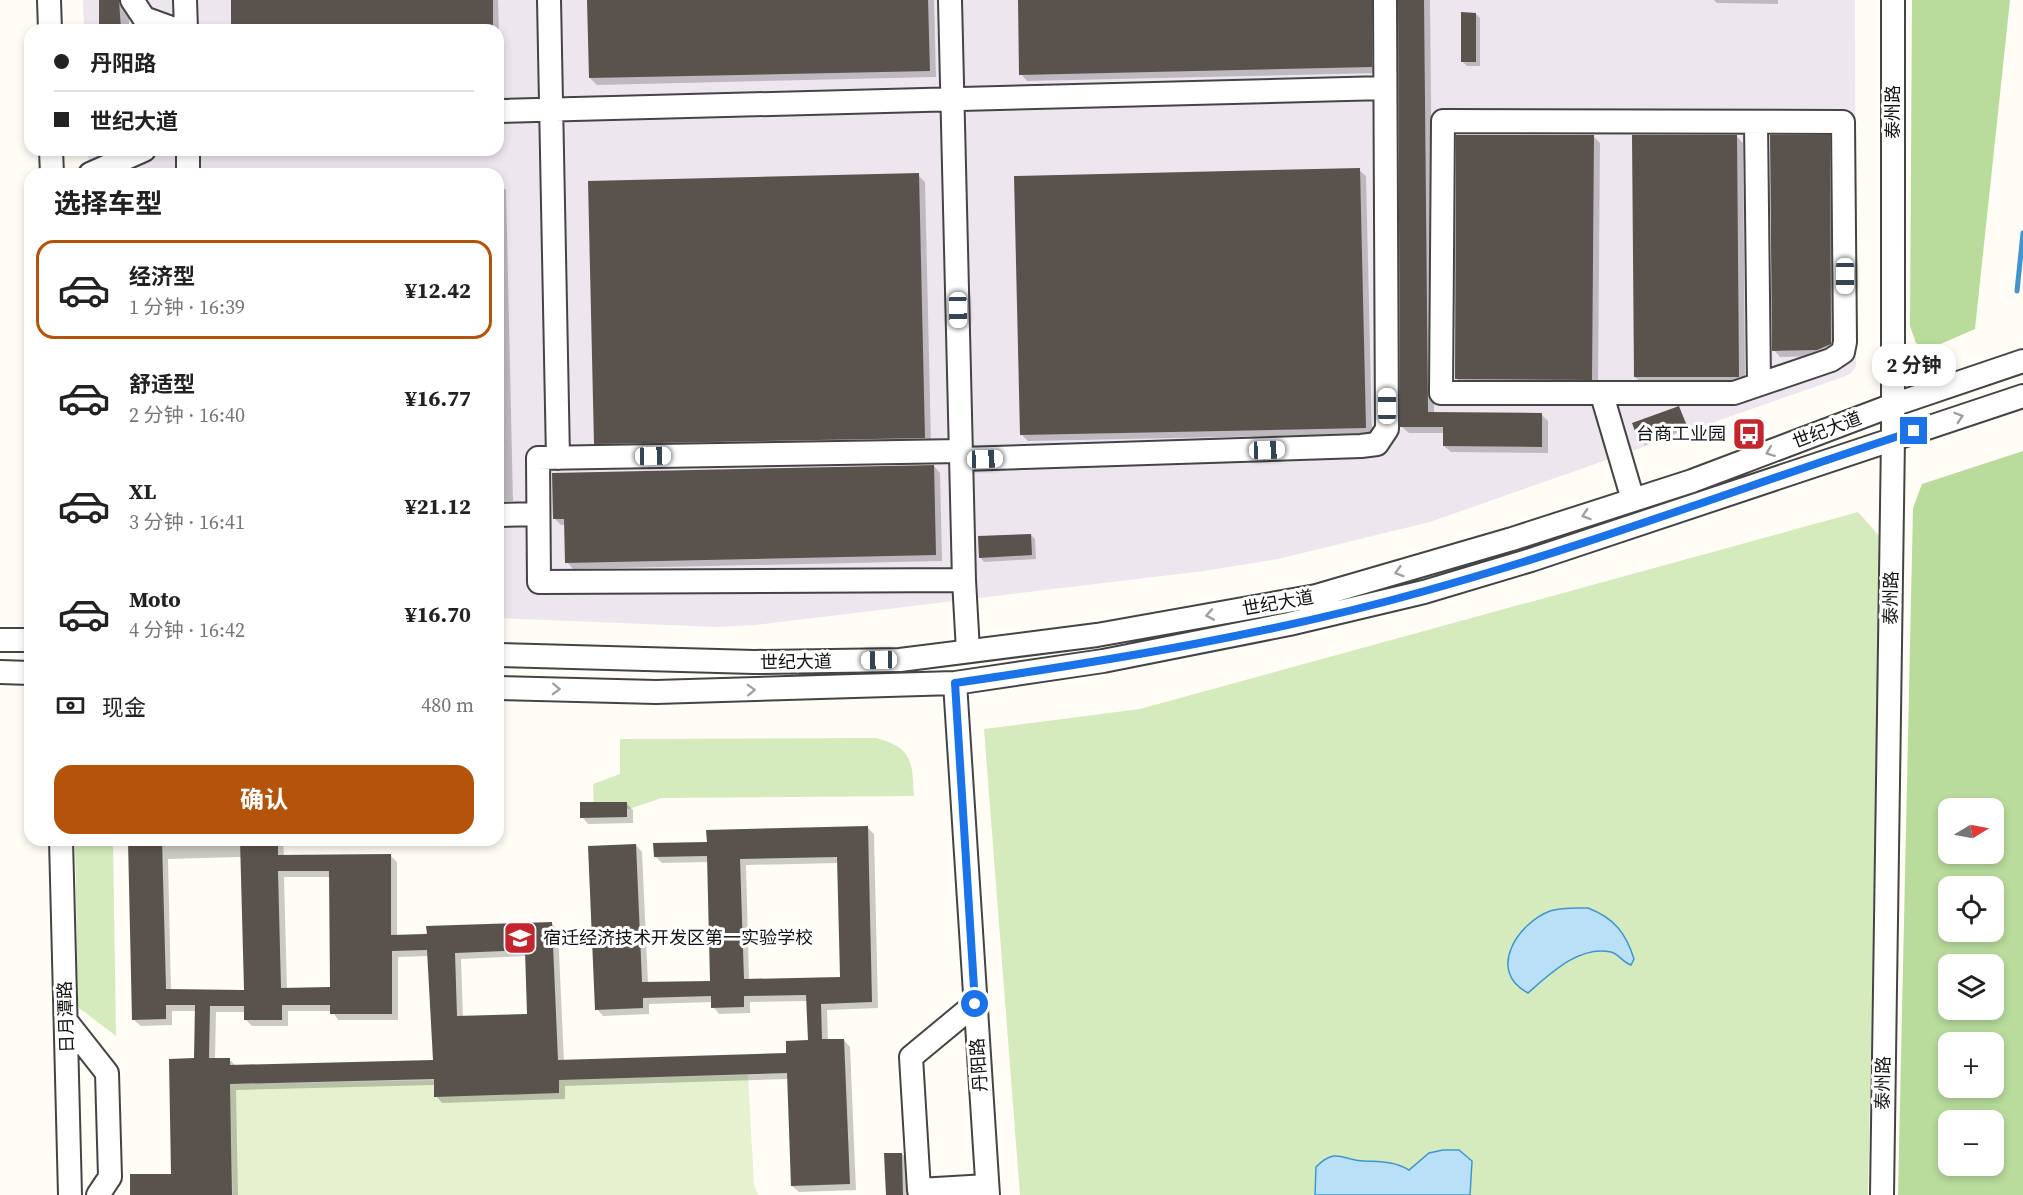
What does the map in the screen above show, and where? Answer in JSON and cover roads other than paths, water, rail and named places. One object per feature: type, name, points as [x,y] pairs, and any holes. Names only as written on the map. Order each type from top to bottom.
[{"type":"street","points":[[50,0],[50,24]]},
{"type":"street","points":[[132,0],[144,18],[160,24]]},
{"type":"street","points":[[185,0],[186,24]]},
{"type":"street","points":[[549,0],[558,458]]},
{"type":"street","points":[[950,0],[964,580],[968,651]]},
{"type":"street","points":[[964,580],[539,582],[538,458],[961,455],[1338,447],[1377,444],[1387,429],[1385,0]]},
{"type":"street","name":"泰州路","points":[[1882,1195],[1893,438],[1893,0]]},
{"type":"street","points":[[504,111],[1385,88]]},
{"type":"street","points":[[1443,121],[1843,122],[1845,342],[1843,352],[1831,360],[1759,384],[1734,393],[1602,395],[1441,393],[1443,121]]},
{"type":"street","points":[[1756,122],[1759,384]]},
{"type":"street","points":[[104,168],[130,156]]},
{"type":"street","name":"世纪大道","points":[[504,655],[754,663],[900,660],[1096,635],[1316,596],[1517,537],[1692,481],[1893,405],[2023,361]]},
{"type":"street","points":[[1602,395],[1633,500]]},
{"type":"street","name":"世纪大道","points":[[504,688],[656,692],[955,683],[1103,661],[1289,624],[1424,591],[1525,562],[2023,396]]},
{"type":"street","points":[[504,515],[538,514]]},
{"type":"street","points":[[1517,537],[1525,562]]},
{"type":"street","points":[[0,640],[24,640]]},
{"type":"street","points":[[0,672],[24,673]]},
{"type":"street","name":"丹阳路","points":[[955,683],[988,1191]]},
{"type":"street","name":"日月潭路","points":[[61,846],[70,1195]]},
{"type":"street","points":[[975,1004],[911,1056],[919,1190],[988,1191]]},
{"type":"street","points":[[66,1021],[107,1072],[110,1177],[98,1195]]},
{"type":"water","points":[[1564,908],[1588,908],[1612,922],[1623,934],[1634,959],[1631,965],[1616,954],[1599,951],[1576,957],[1528,993],[1516,984],[1509,973],[1508,961],[1511,948],[1527,926],[1550,911]]},
{"type":"water","points":[[1459,1150],[1472,1161],[1470,1195],[1315,1195],[1316,1167],[1329,1157],[1340,1156],[1357,1160],[1387,1162],[1409,1170],[1429,1153]]},
{"type":"waterway","points":[[2017,291],[2023,233]]},
{"type":"place","name":"台商工业园","points":[[1749,434]]},
{"type":"place","name":"宿迁经济技术开发区第一实验学校","points":[[520,938]]}]
